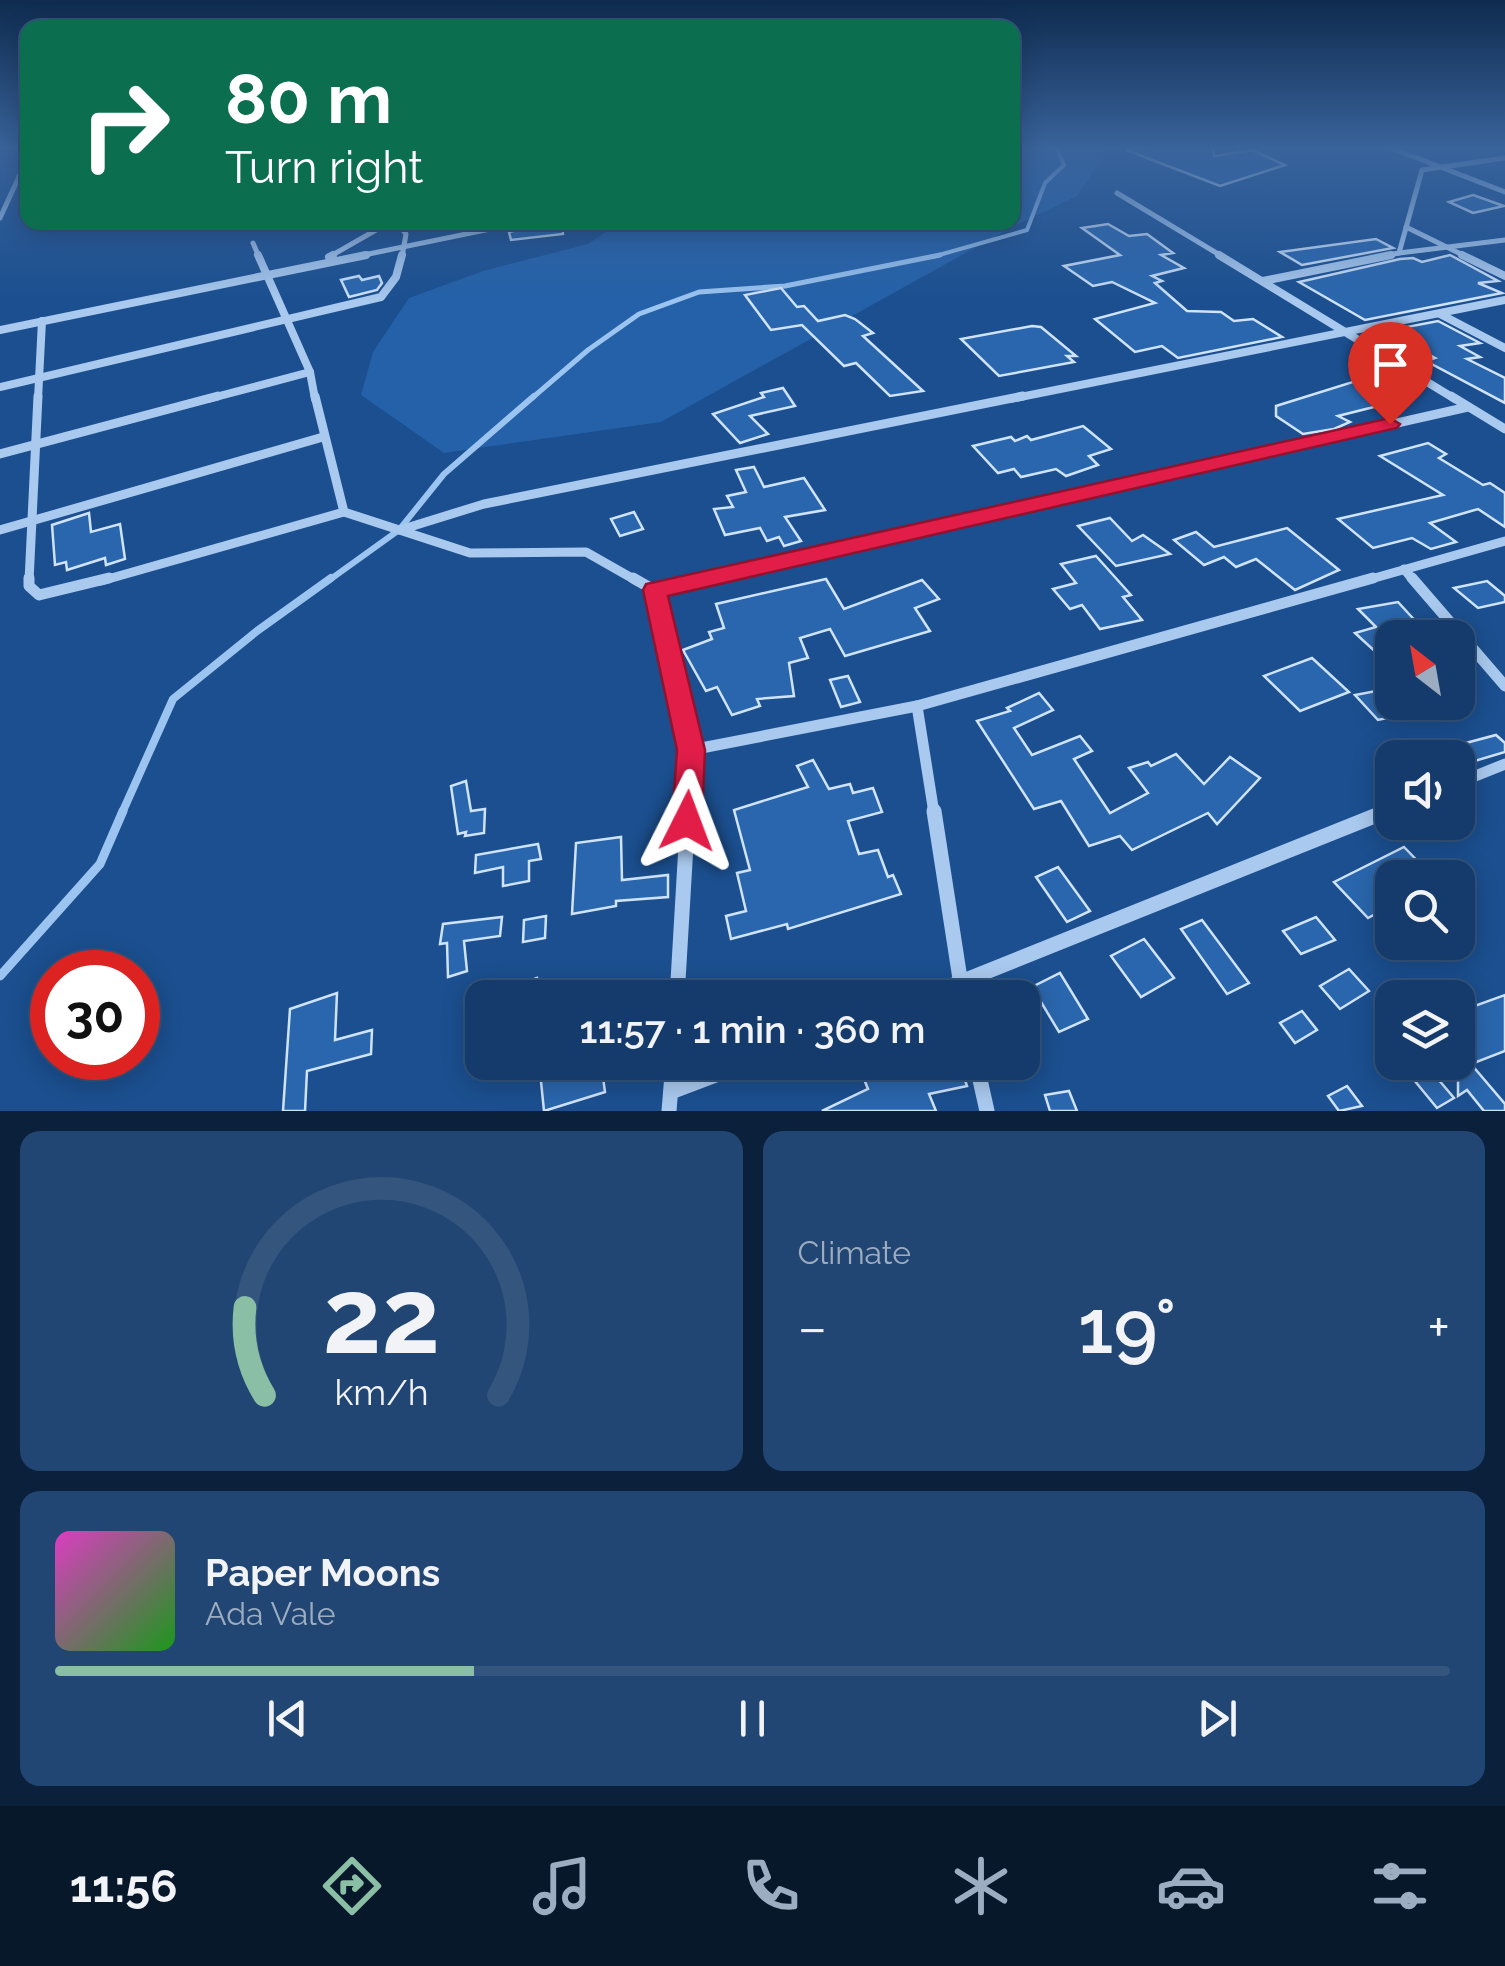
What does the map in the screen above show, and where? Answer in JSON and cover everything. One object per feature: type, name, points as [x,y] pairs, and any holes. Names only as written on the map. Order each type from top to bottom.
[{"type":"street","points":[[1127,198],[1505,429]]},
{"type":"street","points":[[1400,252],[1414,198]]},
{"type":"street","points":[[1406,227],[1505,276]]},
{"type":"street","points":[[320,262],[378,230]]},
{"type":"street","points":[[0,388],[381,298],[393,288],[406,234],[402,230]]},
{"type":"street","points":[[0,330],[487,230]]},
{"type":"street","points":[[1262,281],[1400,252],[1505,240]]},
{"type":"street","points":[[253,243],[310,372],[344,512]]},
{"type":"street","points":[[399,530],[484,504],[1505,300]]},
{"type":"street","points":[[1439,314],[1505,348]]},
{"type":"street","points":[[42,322],[29,586],[39,594],[67,590],[344,512],[470,553],[586,552],[654,590],[1468,406]]},
{"type":"street","points":[[0,454],[310,372]]},
{"type":"street","points":[[0,530],[323,438]]},
{"type":"street","points":[[691,750],[917,706],[1505,541]]},
{"type":"street","points":[[1404,569],[1505,686]]},
{"type":"street","points":[[654,590],[691,750],[678,980]]},
{"type":"street","points":[[917,706],[959,980]]},
{"type":"street","points":[[1475,776],[1505,764]]},
{"type":"street","points":[[985,980],[1375,816]]},
{"type":"street","points":[[670,1102],[714,1080]]},
{"type":"street","points":[[980,1080],[986,1111]]},
{"type":"shaded area","points":[[1020,198],[1073,198],[1020,223]]},
{"type":"shaded area","points":[[609,230],[1007,230],[661,422],[444,453],[361,395],[373,352],[409,298],[483,271],[588,244]]},
{"type":"building","points":[[1481,198],[1504,206],[1473,213],[1449,202]]},
{"type":"building","points":[[1108,224],[1129,236],[1147,234],[1173,253],[1161,255],[1184,268],[1152,276],[1162,281],[1155,283],[1187,311],[1221,312],[1234,321],[1253,319],[1282,337],[1178,358],[1162,346],[1135,352],[1095,319],[1155,303],[1112,282],[1093,286],[1064,266],[1120,255],[1082,228]]},
{"type":"building","points":[[563,230],[563,234],[511,240],[509,232]]},
{"type":"building","points":[[1376,239],[1393,248],[1302,265],[1280,252]]},
{"type":"building","points":[[1450,255],[1498,281],[1478,283],[1502,293],[1365,320],[1299,282],[1400,259],[1422,262]]},
{"type":"building","points":[[359,276],[362,280],[379,276],[382,283],[377,290],[349,297],[341,280]]},
{"type":"building","points":[[781,288],[797,307],[804,306],[818,321],[845,315],[855,319],[873,333],[863,336],[923,391],[890,396],[856,363],[844,366],[802,325],[771,330],[745,295]]},
{"type":"building","points":[[1438,321],[1480,343],[1460,346],[1480,357],[1467,359],[1505,378],[1505,403],[1426,361],[1435,358],[1386,331]]},
{"type":"building","points":[[1041,327],[1076,356],[1067,356],[1074,362],[999,376],[961,339]]},
{"type":"building","points":[[1359,380],[1394,402],[1338,416],[1350,422],[1334,429],[1303,434],[1276,416],[1276,406]]},
{"type":"building","points":[[783,388],[795,406],[750,416],[768,434],[740,443],[713,414],[764,397],[761,393]]},
{"type":"building","points":[[1083,426],[1111,449],[1089,456],[1098,465],[1066,476],[1056,469],[1021,477],[1014,469],[998,473],[973,446],[1011,437],[1015,441],[1027,436],[1031,440]]},
{"type":"building","points":[[1428,443],[1446,454],[1439,458],[1483,485],[1490,483],[1505,493],[1505,527],[1478,509],[1430,523],[1456,542],[1431,549],[1412,538],[1373,548],[1338,519],[1443,495],[1380,456]]},
{"type":"building","points":[[754,467],[764,487],[804,478],[825,510],[785,517],[801,541],[784,546],[779,537],[767,541],[760,528],[725,535],[714,509],[733,507],[727,496],[746,492],[736,470]]},
{"type":"building","points":[[634,512],[643,529],[620,536],[611,519]]},
{"type":"building","points":[[89,513],[91,532],[120,524],[125,559],[106,565],[105,558],[67,570],[66,562],[55,565],[52,525]]},
{"type":"building","points":[[1110,518],[1132,541],[1143,535],[1170,554],[1116,566],[1078,526]]},
{"type":"building","points":[[1287,528],[1339,570],[1295,590],[1256,559],[1236,567],[1224,557],[1204,565],[1174,540],[1196,532],[1214,547]]},
{"type":"building","points":[[1096,556],[1131,595],[1123,597],[1142,620],[1100,629],[1082,605],[1070,609],[1053,589],[1076,583],[1061,564]]},
{"type":"building","points":[[826,579],[844,609],[922,580],[939,599],[915,608],[930,631],[845,656],[830,629],[800,638],[808,658],[789,663],[794,696],[757,699],[760,706],[732,715],[717,687],[706,691],[683,650],[712,639],[709,632],[724,628],[716,604]]},
{"type":"building","points":[[1487,581],[1505,596],[1505,602],[1478,608],[1454,588]]},
{"type":"building","points":[[1398,602],[1414,620],[1375,620],[1375,626],[1358,609]]},
{"type":"building","points":[[1375,627],[1375,651],[1355,633]]},
{"type":"building","points":[[1312,658],[1349,692],[1300,711],[1264,676]]},
{"type":"building","points":[[848,676],[860,702],[841,707],[830,680]]},
{"type":"building","points":[[1375,691],[1375,717],[1355,695]]},
{"type":"building","points":[[1039,693],[1053,710],[1014,728],[1032,755],[1080,736],[1092,751],[1074,759],[1110,813],[1148,793],[1129,768],[1148,762],[1151,766],[1176,754],[1204,784],[1230,757],[1260,778],[1217,824],[1208,813],[1132,850],[1120,836],[1089,846],[1061,801],[1034,809],[977,721],[1010,711],[1007,708]]},
{"type":"building","points":[[1496,735],[1505,743],[1505,752],[1475,761],[1475,741]]},
{"type":"building","points":[[813,760],[829,789],[850,784],[853,793],[873,788],[882,812],[848,821],[859,854],[878,850],[888,877],[893,875],[901,894],[788,929],[787,924],[731,939],[726,916],[746,911],[737,873],[750,870],[734,810],[808,787],[797,766]]},
{"type":"building","points":[[466,781],[471,811],[485,809],[484,833],[458,834],[451,786]]},
{"type":"building","points":[[621,837],[622,880],[668,875],[668,897],[616,901],[616,906],[572,914],[576,843]]},
{"type":"building","points":[[538,844],[541,859],[529,861],[529,881],[503,886],[503,867],[475,873],[476,855]]},
{"type":"building","points":[[1404,847],[1417,860],[1378,860]]},
{"type":"building","points":[[1375,862],[1375,914],[1368,918],[1334,882]]},
{"type":"building","points":[[1058,867],[1090,911],[1067,922],[1036,877]]},
{"type":"building","points":[[546,916],[545,938],[523,942],[524,920]]},
{"type":"building","points":[[502,917],[500,936],[464,941],[467,971],[448,977],[447,943],[440,944],[443,924]]},
{"type":"building","points":[[1316,917],[1335,940],[1301,954],[1283,931]]},
{"type":"building","points":[[1202,920],[1249,983],[1227,994],[1181,929]]},
{"type":"building","points":[[1144,939],[1174,978],[1141,997],[1111,956]]},
{"type":"building","points":[[1349,969],[1369,991],[1340,1009],[1320,986]]},
{"type":"building","points":[[1060,973],[1088,1019],[1059,1032],[1040,1000],[1040,983]]},
{"type":"building","points":[[337,993],[335,1040],[372,1030],[371,1054],[307,1071],[305,1111],[283,1111],[290,1009]]},
{"type":"building","points":[[1505,995],[1505,1051],[1475,1062],[1475,1006]]},
{"type":"building","points":[[1302,1011],[1317,1030],[1295,1043],[1280,1023]]},
{"type":"building","points":[[1475,1069],[1505,1104],[1505,1111],[1484,1111],[1467,1090],[1458,1096],[1458,1080],[1475,1080]]},
{"type":"building","points":[[541,1080],[603,1080],[605,1092],[544,1111]]},
{"type":"building","points":[[864,1080],[965,1080],[967,1086],[929,1094],[936,1111],[822,1111],[868,1089]]},
{"type":"building","points":[[1414,1080],[1439,1080],[1454,1098],[1437,1108]]},
{"type":"building","points":[[1347,1086],[1362,1106],[1339,1111],[1328,1096]]},
{"type":"building","points":[[1069,1091],[1077,1111],[1050,1111],[1045,1095]]},
{"type":"waterway","points":[[937,256],[1027,230],[1039,198]]},
{"type":"waterway","points":[[531,399],[588,350],[639,314],[699,292],[785,286],[937,256]]},
{"type":"waterway","points":[[932,257],[937,256]]},
{"type":"waterway","points":[[328,581],[399,530],[444,474],[534,396]]},
{"type":"waterway","points":[[122,813],[173,699],[331,578]]},
{"type":"waterway","points":[[0,976],[100,864],[123,811]]},
{"type":"route","points":[[687,821],[691,750],[654,590],[1390,424]]}]
